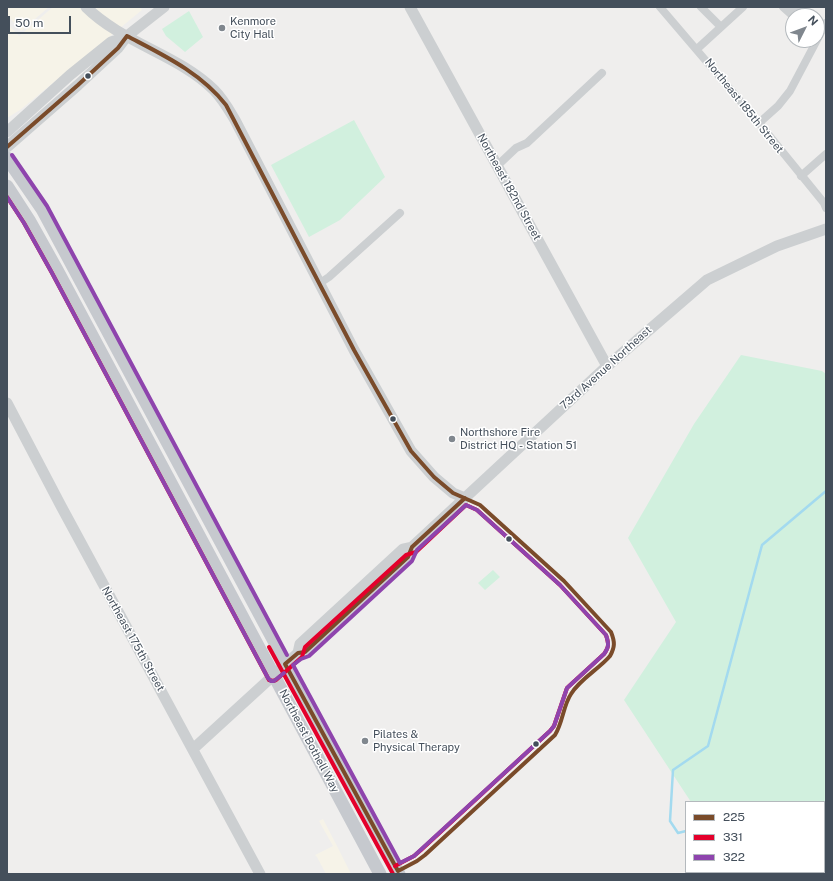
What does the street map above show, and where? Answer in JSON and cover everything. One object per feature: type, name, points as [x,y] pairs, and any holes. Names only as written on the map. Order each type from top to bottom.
[{"type":"main road","name":"Northeast Bothell Way","points":[[7,158],[42,209],[399,874]]},
{"type":"main road","name":"Northeast Bothell Way","points":[[7,186],[29,220],[57,270],[380,874]]},
{"type":"street","points":[[86,7],[111,28],[128,36],[198,77],[220,96],[233,117],[354,350],[411,451],[434,477],[452,493],[465,498]]},
{"type":"street","points":[[7,147],[78,85],[118,48],[128,36],[164,7]]},
{"type":"street","name":"Northeast 182nd Street","points":[[410,7],[607,366]]},
{"type":"street","name":"Northeast 185th Street","points":[[660,7],[760,123],[826,208]]},
{"type":"street","points":[[701,7],[720,28]]},
{"type":"street","points":[[697,49],[743,7]]},
{"type":"street","points":[[7,132],[111,42],[128,36]]},
{"type":"street","points":[[760,123],[790,92],[812,48]]},
{"type":"street","points":[[498,165],[516,148],[527,143],[602,73]]},
{"type":"street","points":[[801,176],[826,154]]},
{"type":"street","points":[[320,283],[329,277],[400,213]]},
{"type":"street","name":"73rd Avenue Northeast","points":[[193,749],[298,653],[305,652],[403,562],[408,557],[412,547],[607,366],[707,280],[777,246],[826,229]]},
{"type":"street","name":"Northeast 175th Street","points":[[7,403],[260,874]]},
{"type":"shaded area","points":[[7,7],[49,7],[21,31],[7,15]]},
{"type":"shaded area","points":[[53,7],[140,7],[142,10],[20,110],[7,118],[7,23],[19,36]]},
{"type":"shaded area","points":[[323,819],[351,874],[326,874],[315,855],[333,846],[319,821]]},
{"type":"green space","points":[[189,11],[203,37],[185,52],[166,36],[162,29]]},
{"type":"green space","points":[[354,120],[385,177],[340,220],[309,237],[271,165]]},
{"type":"green space","points":[[741,355],[822,371],[826,374],[826,874],[770,873],[825,873],[825,801],[690,801],[624,700],[676,622],[628,538],[694,424]]},
{"type":"green space","points":[[493,570],[500,577],[485,590],[478,583]]},
{"type":"waterway","points":[[685,831],[678,833],[670,821],[673,770],[708,746],[762,545],[826,491]]},
{"type":"transit line","name":"225","points":[[127,36],[167,57],[193,74],[216,93],[226,105],[354,350],[411,451],[434,477],[453,493],[480,505],[564,581],[611,632],[614,644],[610,656],[584,679],[571,694],[555,735],[425,855],[398,871]]},
{"type":"transit line","name":"225","points":[[7,147],[78,85],[118,48],[127,36]]},
{"type":"transit line","name":"322","points":[[12,155],[47,206],[287,655]]},
{"type":"transit line","name":"331","points":[[7,197],[24,223],[52,273],[269,680],[276,680],[302,657],[305,647],[406,555],[416,552],[466,505],[477,510],[560,585],[606,635],[608,641],[606,652],[567,688],[554,726],[550,731],[421,850],[414,856],[395,866]]},
{"type":"transit line","name":"322","points":[[7,197],[24,223],[52,273],[268,678],[271,681],[274,681],[284,673]]},
{"type":"transit line","name":"225","points":[[398,871],[285,664],[298,653],[305,652],[408,557],[412,547],[465,498]]},
{"type":"transit line","name":"322","points":[[466,505],[477,510],[560,585],[606,635],[608,645],[604,654],[567,688],[554,726],[550,731],[414,856],[400,863],[293,665],[301,659],[309,656],[412,561],[417,550],[466,505]]},
{"type":"transit line","name":"331","points":[[269,647],[393,874]]},
{"type":"place","name":"Kenmore City Hall","points":[[222,28]]},
{"type":"place","name":"Northshore Fire District HQ - Station 51","points":[[452,439]]},
{"type":"place","name":"Pilates & Physical Therapy","points":[[365,741]]}]
